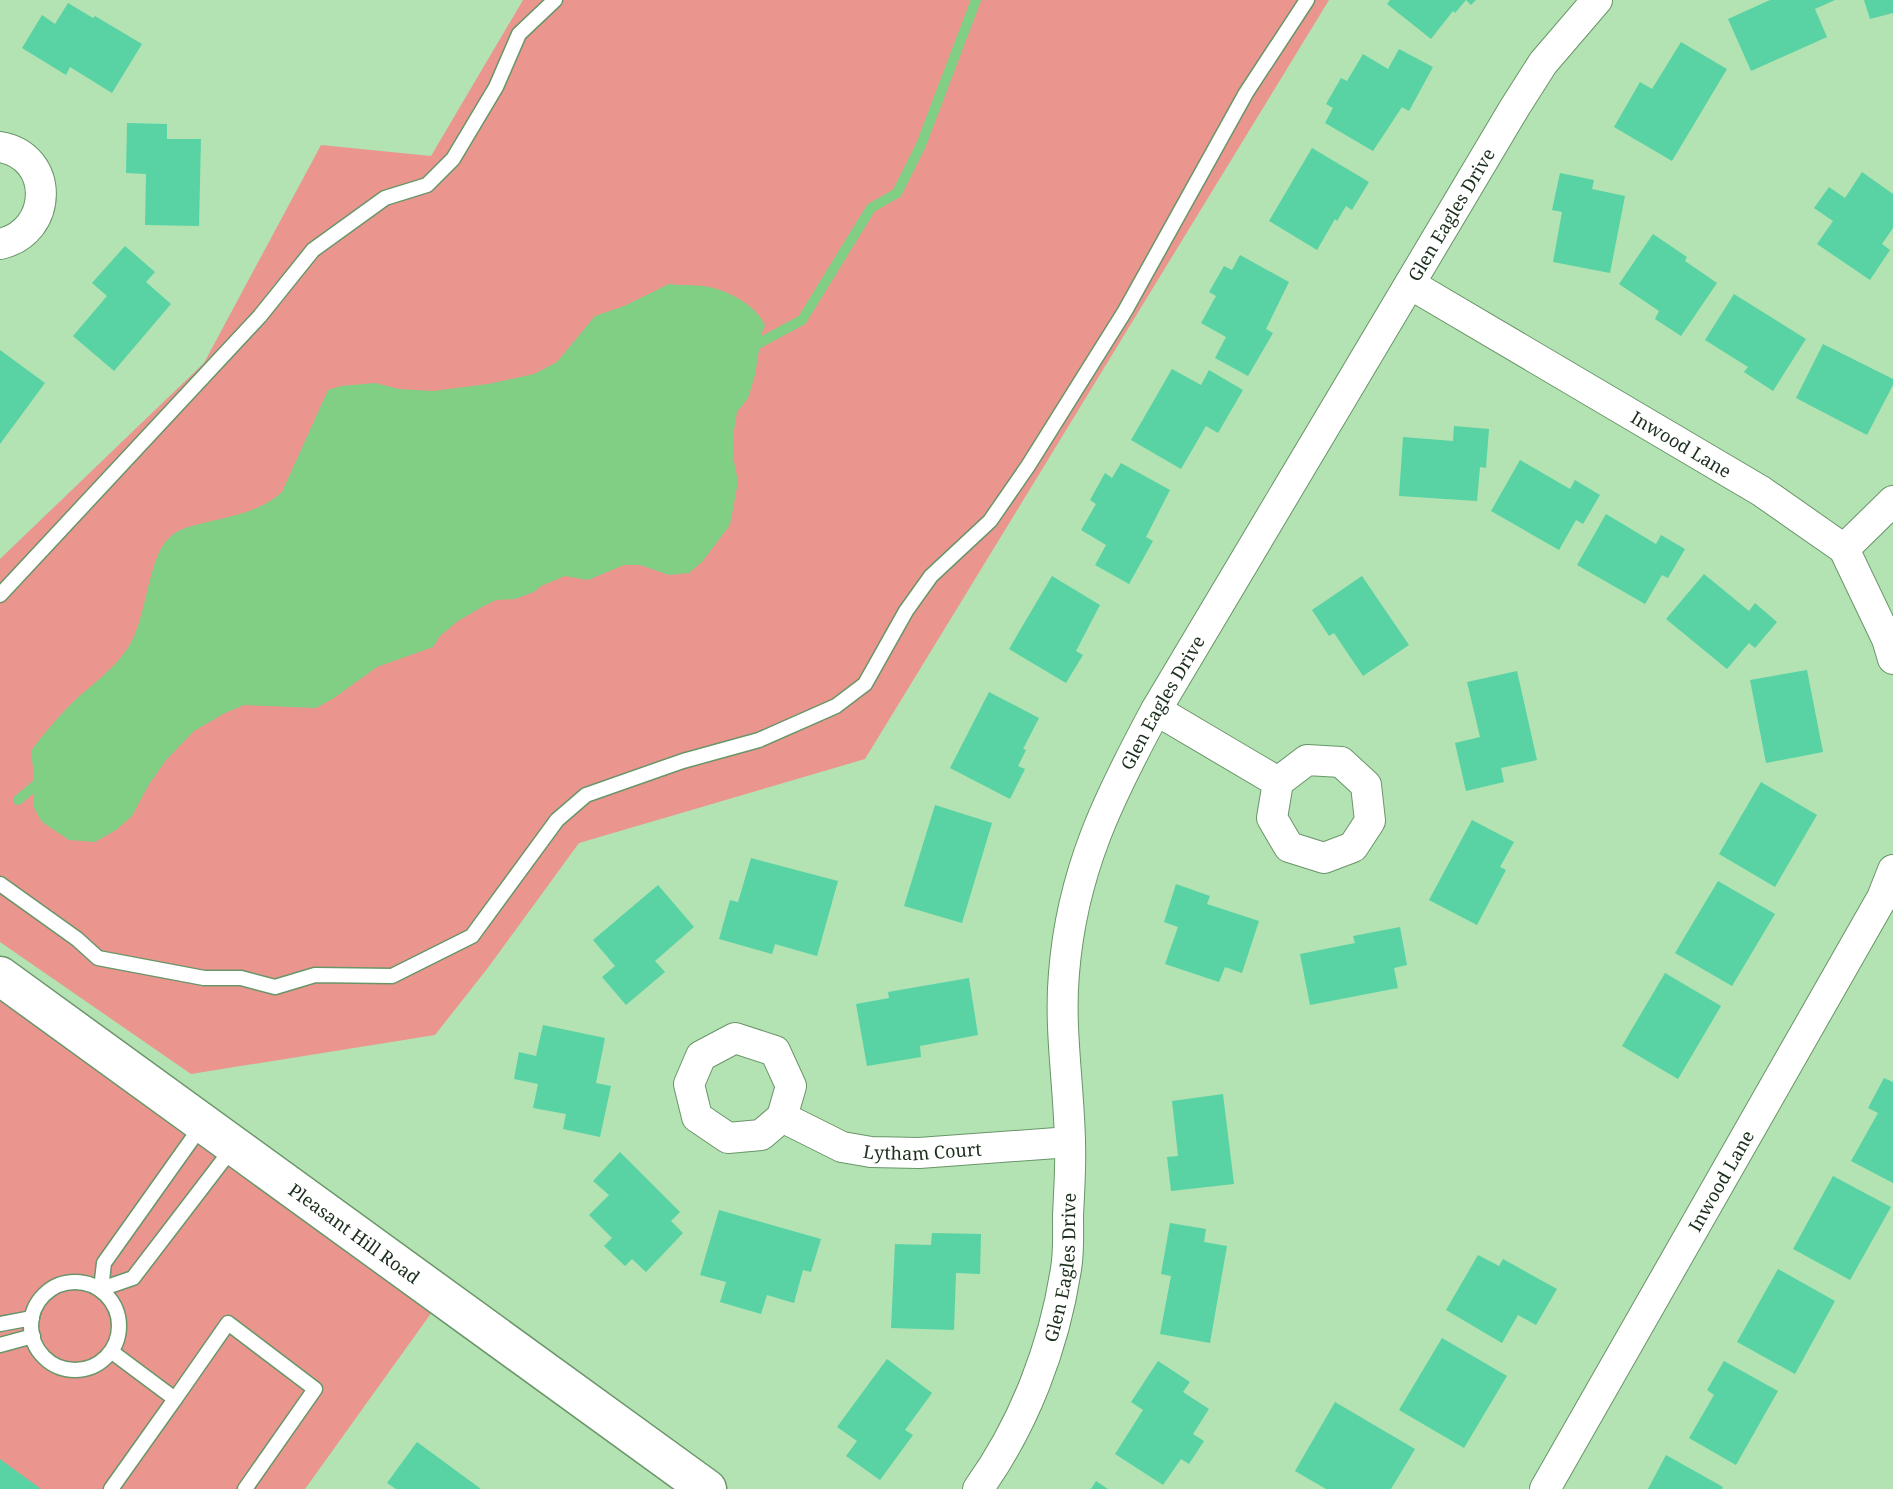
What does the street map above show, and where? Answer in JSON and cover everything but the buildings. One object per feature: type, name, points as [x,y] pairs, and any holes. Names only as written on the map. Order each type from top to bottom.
[{"type":"street","name":"Glen Eagles Drive","points":[[978,1489],[1027,1405],[1057,1315],[1067,1267],[1070,1142],[1062,1012],[1064,972],[1079,883],[1091,844],[1113,790],[1156,710],[1515,107],[1543,63],[1597,0]]},
{"type":"street","points":[[0,147],[19,154],[30,164],[42,193],[40,209],[33,223],[23,235],[0,244]]},
{"type":"street","name":"Inwood Lane","points":[[1410,284],[1760,491],[1844,549]]},
{"type":"street","points":[[1893,501],[1844,549],[1893,659]]},
{"type":"street","points":[[1156,710],[1278,782]]},
{"type":"street","name":"Inwood Lane","points":[[1545,1489],[1882,898],[1893,870]]},
{"type":"street","name":"Pleasant Hill Road","points":[[0,976],[707,1489]]},
{"type":"street","name":"Lytham Court","points":[[782,1117],[842,1147],[871,1152],[919,1153],[1070,1142]]},
{"type":"lane","points":[[0,595],[260,316],[313,250],[386,198],[427,185],[453,159],[496,87],[519,34],[555,0]]},
{"type":"lane","points":[[0,884],[98,958],[205,978],[241,978],[275,987],[314,975],[392,976],[472,936],[557,820],[586,795],[683,761],[759,740],[836,706],[865,684],[906,611],[931,576],[990,521],[1028,466],[1125,311],[1246,93],[1307,0]]},
{"type":"lane","points":[[102,1289],[104,1263],[203,1124]]},
{"type":"lane","points":[[102,1289],[133,1278],[234,1146]]},
{"type":"lane","points":[[69,1282],[86,1282],[102,1289],[113,1302],[120,1319],[112,1352],[98,1363],[82,1370],[65,1369],[49,1362],[37,1349],[33,1336],[32,1318],[39,1299],[52,1288],[69,1282]]},
{"type":"lane","points":[[0,1324],[32,1318]]},
{"type":"lane","points":[[111,1489],[228,1323],[315,1389],[245,1489]]},
{"type":"lane","points":[[0,1345],[33,1336]]},
{"type":"lane","points":[[112,1352],[175,1399]]},
{"type":"shaded area","points":[[523,0],[1329,0],[865,759],[579,843],[435,1035],[191,1074],[0,942],[0,559],[204,363],[321,145],[431,156]]},
{"type":"shaded area","points":[[669,284],[708,287],[728,293],[751,307],[765,326],[748,398],[737,412],[733,456],[738,482],[730,525],[702,562],[689,573],[669,575],[640,565],[624,565],[588,580],[565,576],[515,599],[496,600],[458,621],[440,636],[433,647],[377,667],[316,708],[244,705],[194,731],[166,760],[132,816],[116,830],[95,842],[69,840],[42,822],[33,806],[31,751],[62,713],[110,669],[129,646],[163,546],[182,529],[255,509],[282,492],[328,390],[375,383],[399,389],[433,391],[488,384],[534,374],[557,362],[595,316],[624,306]]},
{"type":"shaded area","points":[[0,988],[437,1305],[305,1489],[0,1489]]},
{"type":"waterway","points":[[750,348],[802,320],[871,208],[897,193],[921,145],[976,0]]},
{"type":"waterway","points":[[18,800],[44,778]]}]
